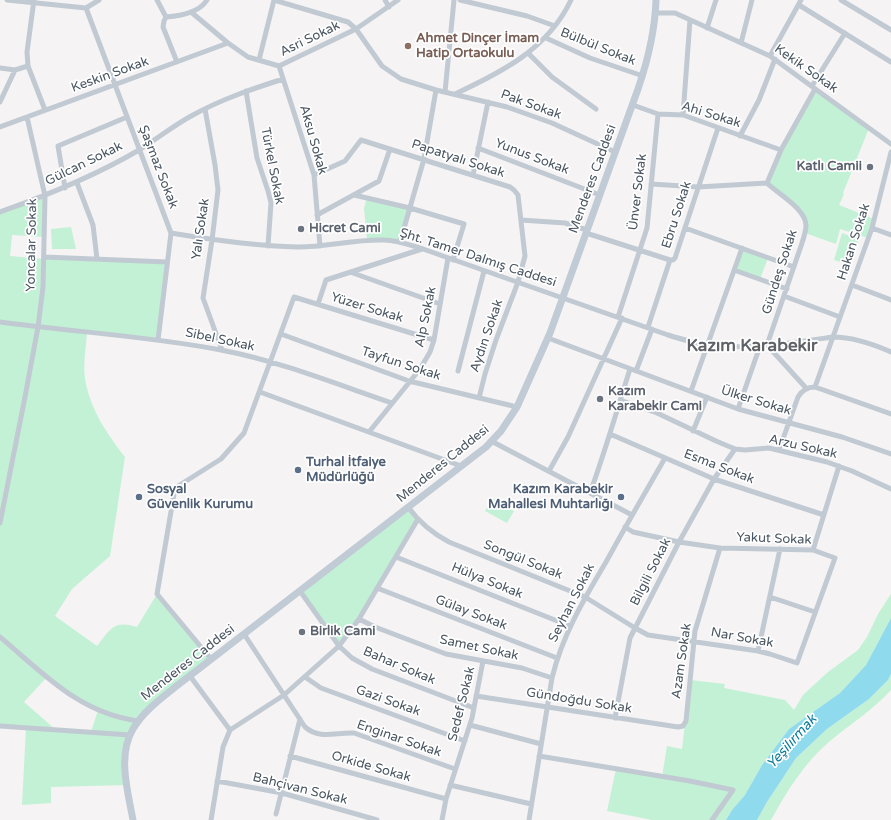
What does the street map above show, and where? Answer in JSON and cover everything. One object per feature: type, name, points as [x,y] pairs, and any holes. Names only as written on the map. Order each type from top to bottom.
[{"type":"street","points":[[7,0],[34,1],[86,8],[99,0]]},
{"type":"street","points":[[157,0],[166,17]]},
{"type":"street","points":[[166,17],[192,12],[202,6],[207,0]]},
{"type":"street","points":[[259,60],[274,0],[348,22],[356,30]]},
{"type":"street","points":[[385,0],[389,7]]},
{"type":"street","name":"Asri Sokak","points":[[192,12],[228,43],[248,57],[279,66],[356,30],[398,0]]},
{"type":"street","points":[[445,92],[454,0]]},
{"type":"street","points":[[460,0],[527,16],[555,26]]},
{"type":"street","points":[[454,94],[484,80],[528,53],[546,38],[562,17],[571,0]]},
{"type":"street","name":"Menderes Caddesi","points":[[133,820],[125,774],[126,750],[130,735],[138,721],[150,708],[493,442],[510,418],[517,407],[564,298],[633,105],[650,52],[656,12],[656,0]]},
{"type":"street","points":[[707,28],[716,0]]},
{"type":"street","points":[[741,43],[752,0]]},
{"type":"street","points":[[841,0],[891,30]]},
{"type":"street","points":[[34,1],[27,52],[28,66],[45,110]]},
{"type":"street","points":[[770,56],[800,2],[845,33],[890,60]]},
{"type":"street","name":"Şaşmaz Sokak","points":[[86,8],[171,233],[158,340]]},
{"type":"street","name":"Kekik Sokak","points":[[656,12],[675,13],[770,56],[891,144]]},
{"type":"street","points":[[166,17],[163,27],[177,62]]},
{"type":"street","points":[[683,115],[690,20]]},
{"type":"street","name":"Pak Sokak","points":[[356,30],[388,72],[405,81],[507,107],[552,124],[615,152]]},
{"type":"street","points":[[651,184],[698,188],[767,183],[781,150],[845,33]]},
{"type":"street","name":"Bülbül Sokak","points":[[546,38],[590,58],[643,76]]},
{"type":"street","name":"Keskin Sokak","points":[[0,127],[228,43]]},
{"type":"street","points":[[528,53],[552,77],[596,109]]},
{"type":"street","points":[[740,136],[759,100],[775,59]]},
{"type":"street","points":[[0,68],[15,70],[28,66]]},
{"type":"street","name":"Aksu Sokak","points":[[279,66],[314,175],[320,246]]},
{"type":"street","points":[[0,102],[15,70]]},
{"type":"street","name":"Gülcan Sokak","points":[[0,212],[77,183],[139,150],[177,124],[205,109],[246,91],[283,79]]},
{"type":"street","points":[[400,242],[424,159],[436,90]]},
{"type":"street","name":"Türkel Sokak","points":[[246,91],[257,158],[271,203],[268,246]]},
{"type":"street","points":[[473,175],[488,102]]},
{"type":"street","name":"Ahi Sokak","points":[[633,105],[658,114],[683,115],[781,150]]},
{"type":"street","name":"Yalı Sokak","points":[[205,109],[218,190],[203,298],[222,350]]},
{"type":"street","name":"Ünver Sokak","points":[[549,471],[568,437],[604,359],[620,317],[639,250],[647,228],[658,114]]},
{"type":"street","name":"Yoncalar Sokak","points":[[0,523],[38,327],[43,287],[45,196],[27,117]]},
{"type":"street","points":[[65,188],[58,146],[127,117]]},
{"type":"street","name":"Ebru Sokak","points":[[636,371],[670,260],[675,258],[718,128]]},
{"type":"street","name":"Papatyalı Sokak","points":[[314,175],[344,162],[361,140],[510,187],[518,195],[525,256],[518,282]]},
{"type":"street","name":"Yunus Sokak","points":[[478,148],[600,195]]},
{"type":"street","points":[[317,216],[379,181],[390,149]]},
{"type":"street","name":"Hakan Sokak","points":[[815,387],[872,228],[889,174],[891,152]]},
{"type":"street","points":[[77,183],[93,225],[97,259]]},
{"type":"street","name":"Gündeş Sokak","points":[[767,183],[775,192],[795,206],[805,220],[806,227],[787,289],[767,345]]},
{"type":"street","points":[[354,195],[410,208]]},
{"type":"street","name":"Alp Sokak","points":[[369,432],[426,361],[434,340],[440,304],[451,259],[464,224],[410,208]]},
{"type":"street","points":[[521,220],[565,222],[587,232],[670,260]]},
{"type":"street","points":[[685,228],[794,267]]},
{"type":"street","points":[[872,228],[891,235]]},
{"type":"street","name":"Şht. Tamer Dalmış Caddesi","points":[[171,233],[212,240],[268,246],[320,246],[367,240],[400,242],[684,340],[708,345],[760,346],[833,337],[853,339],[891,352]]},
{"type":"street","points":[[691,391],[742,248]]},
{"type":"street","points":[[318,304],[326,280],[423,249]]},
{"type":"street","points":[[44,257],[168,262]]},
{"type":"street","points":[[734,270],[787,289]]},
{"type":"street","points":[[458,371],[484,271]]},
{"type":"street","points":[[350,272],[440,304]]},
{"type":"street","name":"Aydın Sokak","points":[[479,398],[494,347],[518,282]]},
{"type":"street","points":[[852,284],[891,300]]},
{"type":"street","points":[[784,296],[840,317]]},
{"type":"street","name":"Yüzer Sokak","points":[[281,334],[294,297],[434,340]]},
{"type":"street","name":"Sibel Sokak","points":[[0,322],[158,340],[222,350],[270,363],[392,404]]},
{"type":"street","points":[[211,660],[157,594],[175,488],[221,459],[244,433],[281,334]]},
{"type":"street","name":"Tayfun Sokak","points":[[281,334],[409,381],[517,407]]},
{"type":"street","name":"Ülker Sokak","points":[[548,338],[738,408],[842,437],[891,454]]},
{"type":"street","points":[[767,345],[806,388]]},
{"type":"street","points":[[738,408],[760,346]]},
{"type":"street","points":[[590,493],[604,455],[630,369]]},
{"type":"street","points":[[779,450],[798,397],[806,388],[815,387],[891,414]]},
{"type":"street","points":[[260,392],[461,466]]},
{"type":"street","points":[[693,431],[706,397]]},
{"type":"street","name":"Arzu Sokak","points":[[620,400],[656,413],[693,431],[736,448],[745,450],[764,448],[779,450],[839,466],[891,489]]},
{"type":"street","name":"Esma Sokak","points":[[610,434],[714,479],[824,515]]},
{"type":"street","points":[[493,442],[632,515]]},
{"type":"street","name":"Bilgili Sokak","points":[[615,718],[630,638],[679,542],[714,479],[736,448]]},
{"type":"street","name":"Seyhan Sokak","points":[[529,820],[552,678],[557,658],[570,626],[664,458]]},
{"type":"street","points":[[813,550],[839,466]]},
{"type":"street","name":"Songül Sokak","points":[[408,507],[418,519],[437,536],[586,597],[635,628]]},
{"type":"street","points":[[211,820],[223,747],[230,730],[284,695],[339,646],[359,619],[418,519]]},
{"type":"street","name":"Yakut Sokak","points":[[625,527],[633,532],[679,542],[720,548],[813,550],[835,558],[797,663]]},
{"type":"street","name":"Azam Sokak","points":[[678,727],[683,726],[686,721],[695,631],[720,548]]},
{"type":"street","points":[[758,652],[780,549]]},
{"type":"street","name":"Hülya Sokak","points":[[396,557],[570,626]]},
{"type":"street","name":"Gülay Sokak","points":[[377,588],[557,658]]},
{"type":"street","name":"Bahar Sokak","points":[[300,591],[339,646],[352,658],[372,669],[474,708]]},
{"type":"street","points":[[770,597],[815,612]]},
{"type":"street","name":"Samet Sokak","points":[[359,619],[388,632],[446,654],[522,668],[552,678]]},
{"type":"street","name":"Nar Sokak","points":[[635,628],[654,636],[770,654],[797,663]]},
{"type":"street","name":"Enginar Sokak","points":[[244,634],[305,727],[315,734],[354,734],[455,770]]},
{"type":"street","points":[[0,637],[61,689],[77,700],[121,718],[138,721]]},
{"type":"street","name":"Sedef Sokak","points":[[442,820],[450,785],[470,725],[483,662]]},
{"type":"street","points":[[190,676],[230,730]]},
{"type":"street","name":"Gazi Sokak","points":[[305,677],[321,688],[465,741]]},
{"type":"street","name":"Gündoğdu Sokak","points":[[476,696],[678,727]]},
{"type":"street","points":[[276,814],[300,719]]},
{"type":"street","points":[[470,725],[541,744]]},
{"type":"street","points":[[0,726],[130,735]]},
{"type":"street","name":"Orkide Sokak","points":[[290,756],[446,800]]},
{"type":"street","points":[[539,756],[690,781],[732,790],[712,820]]},
{"type":"street","name":"Bahçivan Sokak","points":[[217,781],[282,793],[377,820]]},
{"type":"street","points":[[450,785],[531,804]]},
{"type":"green space","points":[[815,89],[869,128],[839,205],[874,219],[868,238],[840,229],[836,244],[805,233],[803,218],[793,205],[767,183],[781,150]]},
{"type":"green space","points":[[45,196],[44,237],[12,235],[10,256],[44,259],[167,262],[158,340],[87,333],[84,367],[87,390],[100,421],[125,457],[110,556],[72,589],[55,616],[97,646],[110,630],[118,625],[123,624],[137,627],[157,594],[211,659],[150,708],[128,743],[127,785],[51,787],[51,803],[22,805],[26,728],[0,726],[0,212]],"holes":[[[47,677],[98,710],[91,732],[56,730],[24,702]]]},
{"type":"green space","points":[[367,198],[410,208],[400,242],[367,240],[364,208]]},
{"type":"green space","points":[[71,227],[76,249],[52,249],[51,229]]},
{"type":"green space","points":[[842,233],[859,239],[850,265],[834,260]]},
{"type":"green space","points":[[742,248],[768,258],[760,279],[734,270]]},
{"type":"green space","points":[[492,498],[514,511],[507,523],[485,511]]},
{"type":"green space","points":[[408,507],[418,519],[396,557],[339,646],[300,591]]},
{"type":"green space","points":[[891,594],[891,618],[866,665],[840,693],[789,729],[762,765],[745,795],[732,810],[726,820],[652,820],[607,811],[616,769],[662,777],[667,746],[682,749],[690,680],[725,684],[724,688],[785,700],[794,710],[803,695],[828,672],[858,650]]},
{"type":"green space","points":[[891,674],[891,690],[869,710],[830,741],[812,759],[790,788],[771,820],[757,820],[796,758],[827,729],[869,699],[888,680]]},
{"type":"water","name":"Yeşilırmak","points":[[891,618],[891,674],[888,680],[869,699],[827,729],[796,758],[757,820],[726,820],[732,810],[745,795],[762,765],[789,729],[840,693],[866,665]]},
{"type":"place","name":"Ahmet Dinçer İmam Hatip Ortaokulu","points":[[408,46]]},
{"type":"place","name":"Katlı Camii","points":[[870,167]]},
{"type":"place","name":"Hicret Cami","points":[[301,229]]},
{"type":"place","name":"Kazım Karabekir Cami","points":[[600,399]]},
{"type":"place","name":"Turhal İtfaiye Müdürlüğü","points":[[298,470]]},
{"type":"place","name":"Sosyal Güvenlik Kurumu","points":[[139,497]]},
{"type":"place","name":"Kazım Karabekir Mahallesi Muhtarlığı","points":[[621,497]]},
{"type":"place","name":"Birlik Cami","points":[[302,632]]},
{"type":"district","name":"Kazım Karabekir","points":[[752,347]]}]
